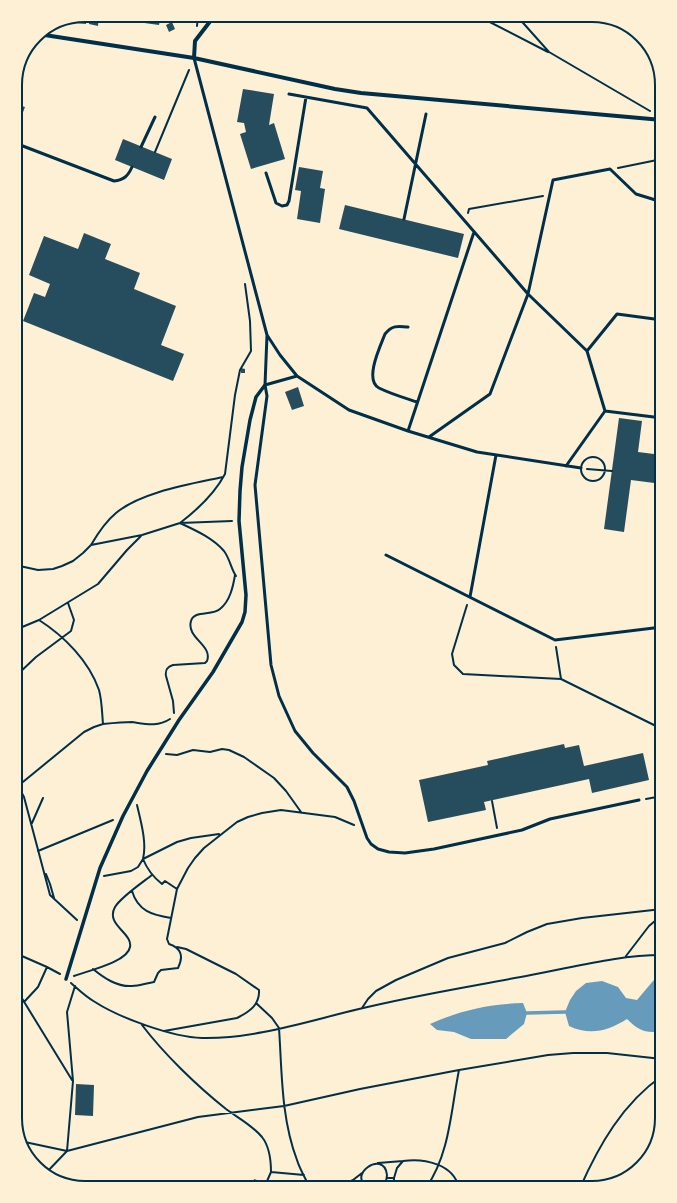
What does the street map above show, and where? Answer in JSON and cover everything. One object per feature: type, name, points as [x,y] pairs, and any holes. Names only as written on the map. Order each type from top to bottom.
[{"type":"street","points":[[194,58],[196,41],[210,22]]},
{"type":"street","points":[[47,35],[194,58],[335,89],[361,93],[655,119]]},
{"type":"street","points":[[66,978],[97,878],[110,843],[123,816],[147,772],[179,720],[213,672],[236,633],[245,612],[245,584],[239,521],[242,467],[250,420],[256,397],[265,385]]},
{"type":"lane","points":[[194,58],[267,335],[265,385],[267,396],[255,485],[271,665],[279,696],[295,731],[313,753],[347,786],[371,844],[378,849],[389,852],[405,853],[434,849],[522,830],[550,820],[639,800]]},
{"type":"lane","points":[[289,94],[366,108],[528,294],[587,351],[605,410]]},
{"type":"lane","points":[[266,173],[276,203],[282,206],[287,205],[289,201],[306,97]]},
{"type":"lane","points":[[404,219],[426,114]]},
{"type":"lane","points":[[141,146],[155,116]]},
{"type":"lane","points":[[22,146],[114,181],[123,180],[129,174],[132,167]]},
{"type":"lane","points":[[429,437],[490,394],[528,294],[553,180],[610,169],[636,194],[655,200]]},
{"type":"lane","points":[[408,430],[474,232]]},
{"type":"lane","points":[[587,351],[617,314],[655,319]]},
{"type":"lane","points":[[408,327],[398,326],[388,329],[372,372],[372,380],[378,388],[417,402]]},
{"type":"lane","points":[[267,335],[280,355],[301,380],[349,410],[477,452],[581,468]]},
{"type":"lane","points":[[265,385],[297,376]]},
{"type":"lane","points":[[605,410],[655,417]]},
{"type":"lane","points":[[566,466],[605,410]]},
{"type":"lane","points":[[470,597],[496,455]]},
{"type":"lane","points":[[386,555],[555,640],[655,628]]},
{"type":"path","points":[[196,31],[197,22]]},
{"type":"path","points":[[490,22],[549,52],[653,113]]},
{"type":"path","points":[[522,22],[549,52]]},
{"type":"path","points":[[154,152],[190,68],[192,75]]},
{"type":"path","points":[[610,169],[655,160]]},
{"type":"path","points":[[466,222],[469,209],[550,194]]},
{"type":"path","points":[[180,523],[207,498],[225,474],[237,382],[240,370],[251,351],[250,321],[245,282]]},
{"type":"path","points":[[594,457],[601,460],[605,466],[602,478],[594,481]]},
{"type":"path","points":[[595,469],[612,471]]},
{"type":"path","points":[[22,567],[38,570],[53,569],[73,561],[83,553],[102,528],[116,513],[129,504],[166,491],[224,476]]},
{"type":"path","points":[[91,544],[142,535],[180,523],[239,521]]},
{"type":"path","points":[[22,782],[84,732],[94,727],[103,724],[132,722],[148,725],[170,720],[173,716],[174,709],[165,672],[166,669],[173,665],[204,663],[207,661],[209,656],[207,650],[193,633],[190,625],[191,619],[197,614],[214,613],[221,609],[230,594],[235,575],[232,564],[223,550],[199,533],[180,523]]},
{"type":"path","points":[[22,627],[39,620],[98,584],[142,535]]},
{"type":"path","points":[[235,575],[245,584]]},
{"type":"path","points":[[470,597],[452,654],[454,665],[463,674],[561,679],[655,726]]},
{"type":"path","points":[[22,671],[36,657],[71,631],[74,620],[68,602]]},
{"type":"path","points":[[39,620],[74,648],[90,672],[99,690],[102,705],[103,724]]},
{"type":"path","points":[[555,640],[561,679]]},
{"type":"path","points":[[159,752],[177,755],[193,750],[210,752],[222,749],[229,750],[244,757],[274,778],[286,791],[301,812]]},
{"type":"path","points":[[22,794],[24,797],[50,895],[66,912],[82,925]]},
{"type":"path","points":[[97,878],[131,871],[138,867],[142,859],[144,843],[134,796]]},
{"type":"path","points":[[639,800],[655,797]]},
{"type":"path","points":[[31,824],[43,798]]},
{"type":"path","points":[[492,801],[498,835]]},
{"type":"path","points":[[163,1031],[237,1018],[246,1014],[256,1003],[259,996],[259,990],[236,974],[186,949],[169,944],[167,939],[177,889],[195,858],[221,834],[237,822],[262,813],[281,810],[335,817],[347,821],[366,833]]},
{"type":"path","points":[[38,851],[123,816]]},
{"type":"path","points":[[142,859],[177,842],[191,838],[221,834]]},
{"type":"path","points":[[142,859],[152,875],[162,884],[165,881],[177,889]]},
{"type":"path","points":[[66,978],[117,961],[124,957],[131,947],[130,942],[116,924],[113,918],[113,912],[116,906],[132,890],[152,875]]},
{"type":"path","points":[[132,890],[136,903],[141,907],[159,916],[171,918]]},
{"type":"path","points":[[362,1008],[376,991],[396,980],[448,958],[506,943],[547,924],[582,918],[655,910]]},
{"type":"path","points":[[626,957],[649,926],[655,921]]},
{"type":"path","points":[[93,969],[108,980],[121,985],[132,986],[154,982],[161,970],[176,969],[179,966],[180,955],[177,947]]},
{"type":"path","points":[[22,957],[47,967],[66,978],[85,996],[96,1003],[142,1024],[182,1036],[222,1038],[241,1036],[279,1028],[431,993],[626,957],[655,955]]},
{"type":"path","points":[[24,1002],[38,987],[47,967]]},
{"type":"path","points":[[49,1169],[67,1151],[73,1081],[67,1012],[75,986]]},
{"type":"path","points":[[22,999],[73,1081]]},
{"type":"path","points":[[256,1003],[272,1018],[279,1028],[284,1106],[291,1142],[297,1161],[307,1181]]},
{"type":"path","points":[[142,1024],[180,1067],[206,1092],[263,1138],[271,1160],[272,1172],[268,1181]]},
{"type":"path","points":[[27,1143],[67,1151],[198,1117],[284,1106],[360,1089],[548,1055],[607,1053],[655,1058]]},
{"type":"path","points":[[430,1181],[435,1174],[443,1152],[459,1070]]},
{"type":"path","points":[[583,1181],[603,1143],[623,1113],[638,1095],[655,1082]]},
{"type":"path","points":[[351,1181],[362,1173],[367,1166],[422,1160],[446,1169],[454,1176],[456,1181]]},
{"type":"path","points":[[387,1178],[394,1178],[397,1168],[403,1162]]},
{"type":"path","points":[[375,1164],[379,1164],[385,1170],[387,1178],[385,1181]]},
{"type":"path","points":[[272,1172],[304,1175]]},
{"type":"path","points":[[362,1173],[363,1181]]},
{"type":"water","points":[[655,979],[655,1032],[643,1030],[635,1026],[627,1019],[613,1027],[599,1031],[584,1031],[569,1026],[565,1012],[576,991],[586,983],[602,981],[618,987],[626,998],[637,1000]]},
{"type":"water","points":[[523,1003],[527,1013],[524,1024],[506,1039],[471,1039],[454,1032],[437,1030],[430,1024],[464,1011],[487,1006]]},
{"type":"building","points":[[86,22],[86,24],[75,23]]},
{"type":"building","points":[[89,22],[98,22],[98,26],[89,24]]},
{"type":"building","points":[[137,22],[160,22],[159,25]]},
{"type":"building","points":[[172,22],[175,29],[169,32],[166,25]]},
{"type":"building","points":[[243,89],[274,94],[269,125],[274,123],[285,159],[251,169],[240,134],[246,132],[244,123],[237,122]]},
{"type":"building","points":[[22,106],[25,107],[22,115]]},
{"type":"building","points":[[123,139],[172,159],[164,180],[115,160]]},
{"type":"building","points":[[299,167],[323,171],[320,188],[325,189],[320,223],[297,219],[301,191],[295,190]]},
{"type":"building","points":[[345,205],[464,234],[458,258],[339,229]]},
{"type":"building","points":[[84,233],[111,244],[105,259],[140,273],[134,289],[176,306],[161,345],[184,354],[173,381],[23,321],[34,293],[45,297],[50,284],[29,275],[44,236],[78,249]]},
{"type":"building","points":[[241,368],[245,369],[245,373],[241,373]]},
{"type":"building","points":[[298,387],[304,406],[292,410],[285,392]]},
{"type":"building","points":[[619,418],[642,421],[638,452],[655,454],[655,483],[631,480],[624,532],[604,529]]},
{"type":"building","points":[[564,744],[565,748],[579,745],[584,766],[643,753],[649,780],[592,793],[589,779],[484,802],[486,810],[428,822],[419,780],[488,765],[487,761]]},
{"type":"building","points":[[76,1084],[94,1085],[93,1116],[75,1115]]},
{"type":"waterway","points":[[527,1013],[565,1012]]}]
